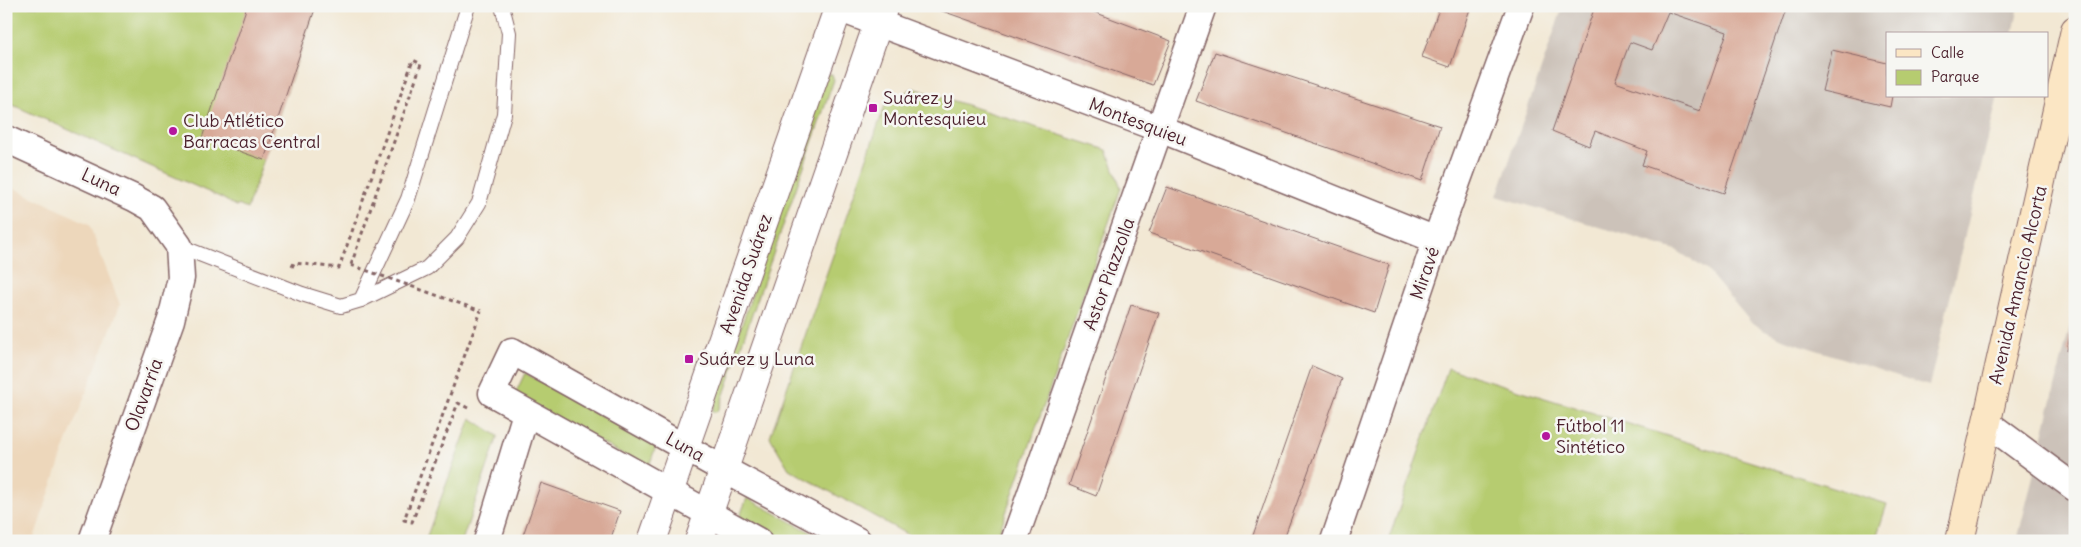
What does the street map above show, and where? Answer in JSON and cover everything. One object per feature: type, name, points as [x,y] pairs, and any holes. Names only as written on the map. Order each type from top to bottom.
[{"type":"main road","name":"Avenida Amancio Alcorta","points":[[1960,541],[2075,30]]},
{"type":"street","name":"Astor Piazzolla","points":[[1014,541],[1203,6]]},
{"type":"street","name":"Miravé","points":[[1334,541],[1436,240],[1521,6]]},
{"type":"street","name":"Montesquieu","points":[[839,7],[881,15],[1436,240]]},
{"type":"street","name":"Avenida Suárez","points":[[652,541],[839,7]]},
{"type":"street","points":[[699,541],[881,15]]},
{"type":"street","name":"Luna","points":[[6,139],[152,208],[179,246]]},
{"type":"street","name":"Olavarría","points":[[92,541],[171,320],[181,278],[179,246]]},
{"type":"street","name":"Luna","points":[[526,413],[492,393],[512,351],[723,469],[858,541]]},
{"type":"street","points":[[486,541],[526,413],[758,541]]},
{"type":"street","points":[[1987,423],[2075,488]]},
{"type":"lane","points":[[361,300],[408,199],[468,6]]},
{"type":"lane","points":[[179,246],[341,306],[361,300],[427,268],[457,238],[479,203],[504,114],[509,34],[502,6]]},
{"type":"path","points":[[294,262],[339,268],[413,60],[420,64],[351,265],[481,311],[404,520],[412,522],[458,403]]},
{"type":"shaded area","points":[[1563,6],[2019,6],[2013,32],[1886,32],[1886,98],[1998,98],[1929,386],[1785,340],[1765,331],[1749,320],[1707,270],[1676,250],[1497,196]]},
{"type":"shaded area","points":[[6,184],[89,224],[120,305],[65,447],[33,541],[6,541]]},
{"type":"shaded area","points":[[2075,306],[2075,541],[2017,541]]},
{"type":"green space","name":"Club Atlético Barracas Central","points":[[6,6],[316,6],[247,209],[238,205],[237,207],[222,198],[6,102]]},
{"type":"green space","points":[[827,74],[832,74],[834,80],[719,409],[716,412],[712,412]]},
{"type":"green space","points":[[913,88],[1107,150],[1121,188],[996,541],[919,541],[789,469],[770,437],[885,105]]},
{"type":"green space","name":"Fútbol 11 Sintético","points":[[1448,368],[1887,504],[1875,541],[1388,541]]},
{"type":"green space","points":[[525,373],[656,446],[648,469],[515,394]]},
{"type":"green space","points":[[471,418],[498,436],[462,541],[425,541]]},
{"type":"green space","points":[[747,498],[827,541],[775,541],[738,521]]},
{"type":"building","points":[[247,6],[316,6],[264,160],[202,138]]},
{"type":"building","points":[[928,6],[1078,6],[1171,41],[1153,85]]},
{"type":"building","points":[[1440,6],[1471,6],[1450,67],[1422,57]]},
{"type":"building","points":[[1595,6],[1787,6],[1724,193],[1642,165],[1647,151],[1595,131],[1589,146],[1552,131]],"holes":[[[1668,12],[1727,32],[1700,111],[1615,82],[1630,42],[1652,50]]]},
{"type":"building","points":[[1832,50],[1886,63],[1886,98],[1892,98],[1890,107],[1822,91]]},
{"type":"building","points":[[1215,52],[1440,126],[1422,181],[1196,101]]},
{"type":"building","points":[[1167,187],[1389,265],[1374,313],[1149,233]]},
{"type":"building","points":[[1131,305],[1159,313],[1096,496],[1069,485]]},
{"type":"building","points":[[2075,315],[2075,357],[2067,351]]},
{"type":"building","points":[[1312,366],[1342,379],[1283,541],[1251,541]]},
{"type":"building","points":[[541,483],[620,511],[610,541],[521,541]]},
{"type":"place","name":"Suárez y Montesquieu","points":[[873,108]]},
{"type":"place","name":"Club Atlético Barracas Central","points":[[173,131]]},
{"type":"place","name":"Suárez y Luna","points":[[689,359]]},
{"type":"place","name":"Fútbol 11 Sintético","points":[[1546,436]]}]
